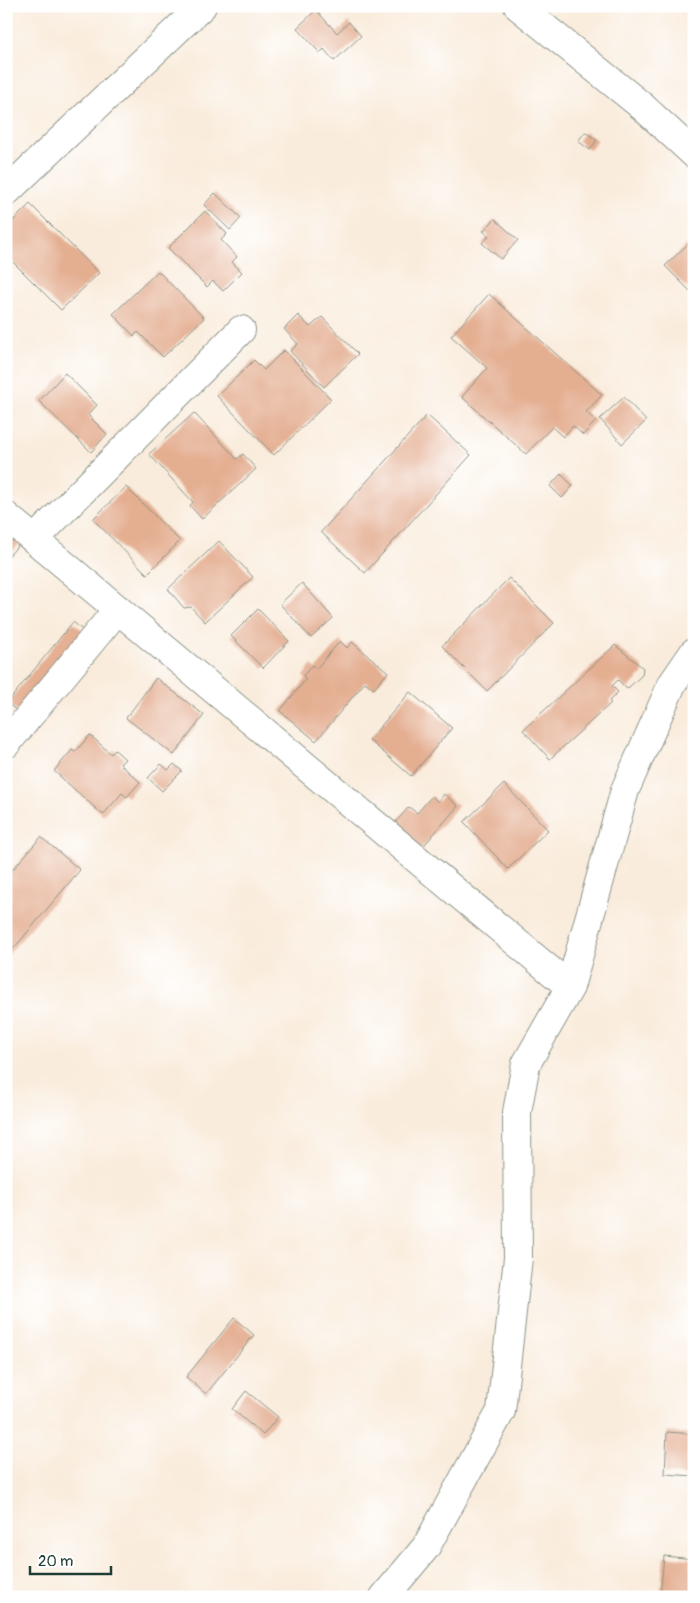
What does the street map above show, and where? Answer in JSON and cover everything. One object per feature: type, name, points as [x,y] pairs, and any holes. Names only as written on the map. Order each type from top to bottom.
[{"type":"street","points":[[6,192],[202,6]]},
{"type":"street","points":[[518,6],[644,107],[694,154]]},
{"type":"street","points":[[35,539],[241,330]]},
{"type":"street","points":[[6,516],[570,986]]},
{"type":"street","points":[[6,744],[118,608]]},
{"type":"street","points":[[384,1597],[426,1547],[501,1411],[518,1258],[517,1112],[526,1064],[570,986],[626,790],[672,684],[694,652]]},
{"type":"building","points":[[316,10],[337,33],[349,22],[361,36],[334,61],[324,49],[320,53],[297,28]]},
{"type":"building","points":[[585,132],[597,140],[590,150],[578,141]]},
{"type":"building","points":[[215,193],[241,218],[230,230],[204,205]]},
{"type":"building","points":[[30,204],[99,273],[61,310],[6,255],[6,228]]},
{"type":"building","points":[[205,211],[227,234],[221,240],[237,257],[232,262],[242,272],[223,291],[213,281],[207,287],[168,248]]},
{"type":"building","points":[[495,219],[518,240],[501,259],[482,243],[489,236],[483,231]]},
{"type":"building","points":[[694,238],[694,287],[690,291],[665,266]]},
{"type":"building","points":[[158,271],[204,318],[163,357],[138,332],[134,336],[113,314]]},
{"type":"building","points":[[489,294],[602,395],[586,412],[596,421],[583,435],[573,426],[563,437],[552,427],[526,454],[462,397],[487,368],[451,336]]},
{"type":"building","points":[[298,315],[310,327],[322,317],[358,354],[324,387],[290,351],[298,344],[284,329]]},
{"type":"building","points":[[284,350],[331,399],[274,455],[217,396],[254,360],[264,370]]},
{"type":"building","points":[[65,373],[97,405],[88,415],[107,434],[91,452],[39,401]]},
{"type":"building","points":[[624,397],[646,421],[622,444],[600,419]]},
{"type":"building","points":[[194,413],[237,459],[243,454],[256,469],[202,519],[190,506],[193,502],[149,454]]},
{"type":"building","points":[[427,415],[471,455],[365,573],[321,532]]},
{"type":"building","points":[[561,474],[573,486],[562,498],[550,486]]},
{"type":"building","points":[[126,487],[180,541],[147,574],[93,519]]},
{"type":"building","points":[[6,531],[21,542],[6,559]]},
{"type":"building","points":[[219,541],[253,577],[205,622],[191,607],[184,608],[168,589]]},
{"type":"building","points":[[509,578],[554,623],[487,691],[442,646]]},
{"type":"building","points":[[302,583],[333,618],[311,638],[280,604]]},
{"type":"building","points":[[258,609],[289,641],[263,668],[231,636]]},
{"type":"building","points":[[73,622],[86,633],[21,714],[7,703]]},
{"type":"building","points":[[340,641],[347,648],[352,642],[388,672],[374,689],[365,682],[316,741],[280,711],[306,679],[303,676],[312,665],[316,669]]},
{"type":"building","points":[[615,645],[643,668],[642,675],[627,689],[618,680],[612,686],[618,692],[609,701],[611,703],[550,759],[523,730]]},
{"type":"building","points":[[156,678],[204,715],[174,755],[126,718]]},
{"type":"building","points":[[410,692],[452,728],[411,776],[369,740]]},
{"type":"building","points":[[90,735],[111,754],[115,750],[125,759],[120,764],[140,782],[127,797],[122,793],[103,815],[54,771],[72,750],[75,752]]},
{"type":"building","points":[[161,764],[168,770],[174,764],[182,771],[162,791],[148,778]]},
{"type":"building","points":[[504,784],[548,830],[508,869],[464,822]]},
{"type":"building","points":[[444,794],[458,806],[420,850],[392,826],[409,807],[417,813],[432,796],[438,802]]},
{"type":"building","points":[[41,837],[80,870],[9,954],[6,951],[6,877]]},
{"type":"building","points":[[234,1318],[254,1335],[206,1394],[186,1377]]},
{"type":"building","points":[[246,1391],[278,1417],[263,1435],[232,1409]]},
{"type":"building","points":[[667,1432],[694,1434],[694,1476],[665,1474]]},
{"type":"building","points":[[664,1556],[694,1559],[694,1597],[660,1597]]}]
